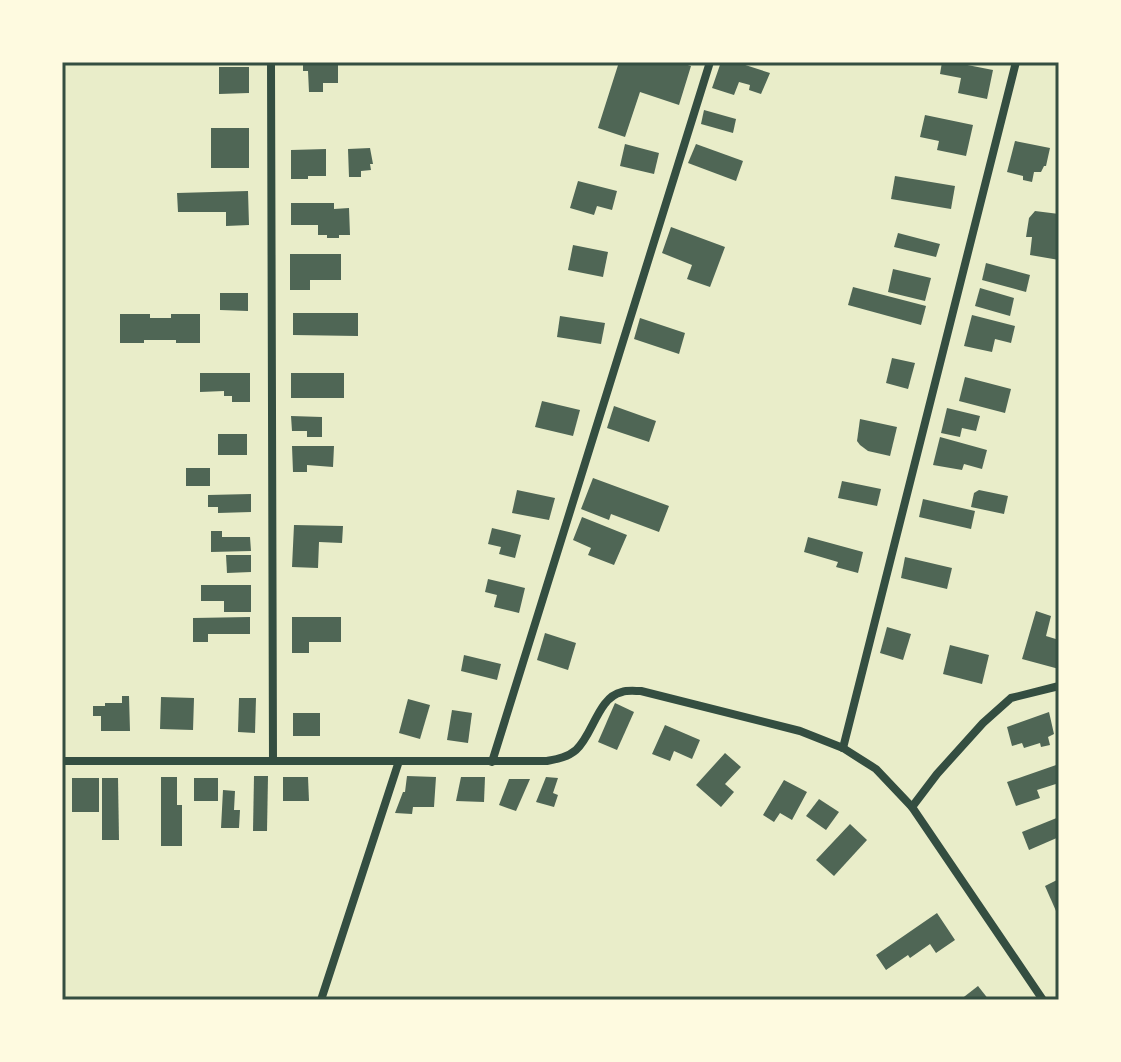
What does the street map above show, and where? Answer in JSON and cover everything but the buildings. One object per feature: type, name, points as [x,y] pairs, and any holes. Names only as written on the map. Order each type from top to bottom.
[{"type":"street","points":[[271,62],[273,761]]},
{"type":"street","points":[[492,762],[710,62]]},
{"type":"street","points":[[843,748],[1016,62]]},
{"type":"street","points":[[912,807],[983,723],[1011,698],[1059,686]]},
{"type":"street","points":[[62,761],[547,761],[563,758],[575,751],[603,706],[619,692],[641,691],[800,731],[843,748],[876,769],[912,807],[1043,1000]]},
{"type":"street","points":[[321,1000],[399,761]]}]
